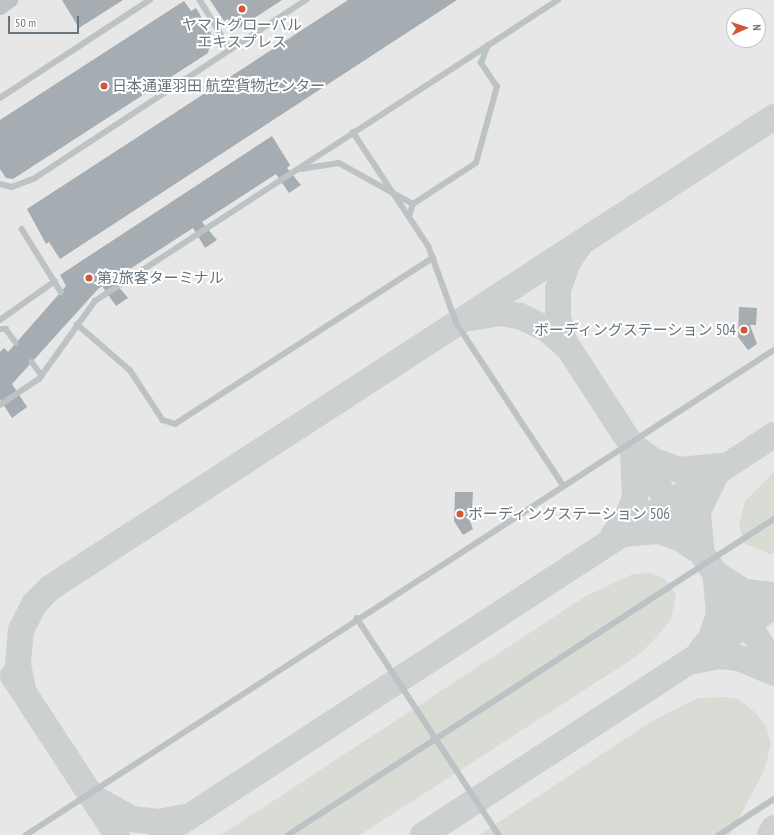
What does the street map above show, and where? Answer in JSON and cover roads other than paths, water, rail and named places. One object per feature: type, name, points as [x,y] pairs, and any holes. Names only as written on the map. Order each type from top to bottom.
[{"type":"street","points":[[0,7],[11,0]]},
{"type":"lane","points":[[0,98],[150,0]]},
{"type":"lane","points":[[200,0],[230,49]]},
{"type":"lane","points":[[0,184],[12,186],[35,178],[306,0]]},
{"type":"lane","points":[[0,405],[42,376],[77,324],[82,311],[100,297],[558,0]]},
{"type":"lane","points":[[408,216],[413,204],[476,163],[497,87],[481,63],[488,45]]},
{"type":"lane","points":[[353,132],[408,216],[433,258],[457,324],[564,486]]},
{"type":"lane","points":[[295,170],[339,163],[413,204]]},
{"type":"lane","points":[[22,228],[61,292]]},
{"type":"lane","points":[[77,324],[130,370],[163,420],[175,424],[433,258]]},
{"type":"lane","points":[[0,320],[55,281]]},
{"type":"lane","points":[[0,329],[6,329],[16,343]]},
{"type":"lane","points":[[26,835],[357,618],[774,350]]},
{"type":"lane","points":[[32,362],[42,376]]},
{"type":"lane","points":[[288,835],[774,519]]},
{"type":"lane","points":[[357,618],[500,835]]},
{"type":"lane","points":[[720,835],[774,799]]},
{"type":"place","name":"ヤマトグローバル エキスプレス","points":[[242,9]]},
{"type":"place","name":"日本通運羽田 航空貨物センター","points":[[104,86]]},
{"type":"place","name":"第2旅客ターミナル","points":[[89,278]]},
{"type":"place","name":"ボーディングステーション 504","points":[[744,330]]},
{"type":"place","name":"ボーディングステーション 506","points":[[460,514]]}]
